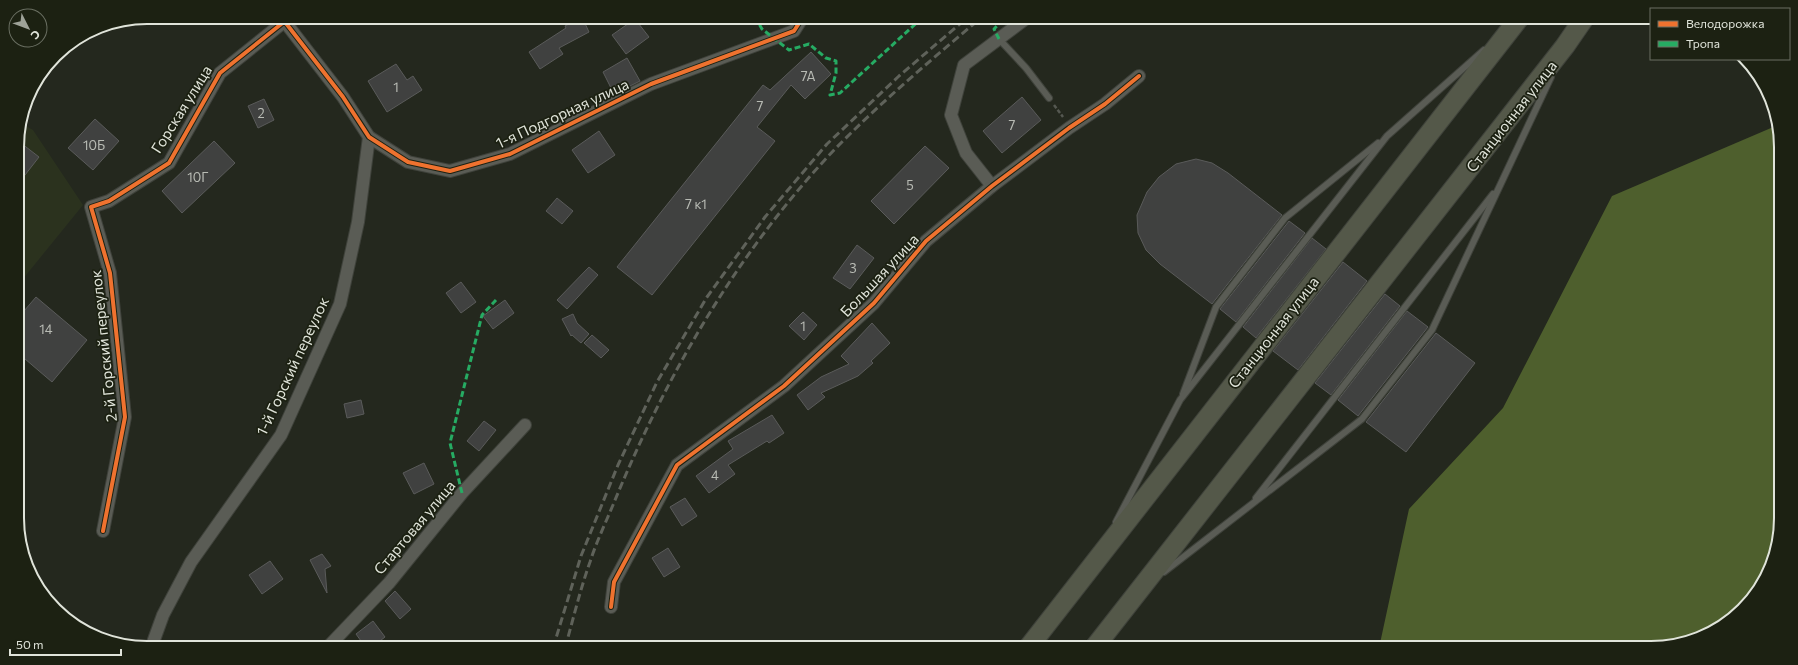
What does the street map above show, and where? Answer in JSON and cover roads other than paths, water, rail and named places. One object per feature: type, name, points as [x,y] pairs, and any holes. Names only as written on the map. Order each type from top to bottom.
[{"type":"main road","name":"Станционная улица","points":[[1033,641],[1514,24]]},
{"type":"main road","name":"Станционная улица","points":[[1099,641],[1565,46],[1580,24]]},
{"type":"street","name":"Горская улица","points":[[91,207],[109,201],[170,163],[220,73],[282,24]]},
{"type":"street","name":"1-я Подгорная улица","points":[[290,24],[343,97],[369,136],[408,162],[450,171],[510,154],[652,84],[794,31],[799,24]]},
{"type":"street","points":[[992,186],[966,153],[952,115],[964,65],[1019,24]]},
{"type":"street","name":"Большая улица","points":[[610,606],[614,582],[677,465],[784,386],[874,303],[926,241],[992,186],[1105,104],[1139,76]]},
{"type":"street","name":"1-й Горский переулок","points":[[154,641],[163,615],[191,562],[281,435],[340,304],[358,222],[369,136]]},
{"type":"street","name":"2-й Горский переулок","points":[[91,207],[110,273],[125,417],[103,531]]},
{"type":"street","name":"Стартовая улица","points":[[333,641],[389,583],[462,493],[525,426]]},
{"type":"lane","points":[[1096,561],[1180,400],[1220,300],[1286,218],[1387,136],[1512,24]]},
{"type":"lane","points":[[999,39],[1026,68],[1049,98]]},
{"type":"lane","points":[[1138,591],[1362,419],[1423,342],[1432,330],[1565,46]]},
{"type":"lane","points":[[1180,400],[1387,136]]},
{"type":"lane","points":[[1250,505],[1500,185]]},
{"type":"railway","points":[[555,641],[581,556],[618,465],[657,382],[707,297],[765,217],[827,144],[899,76],[960,24]]},
{"type":"railway","points":[[567,641],[592,555],[634,457],[656,409],[681,362],[736,272],[767,229],[800,188],[835,149],[889,98],[974,24]]}]
